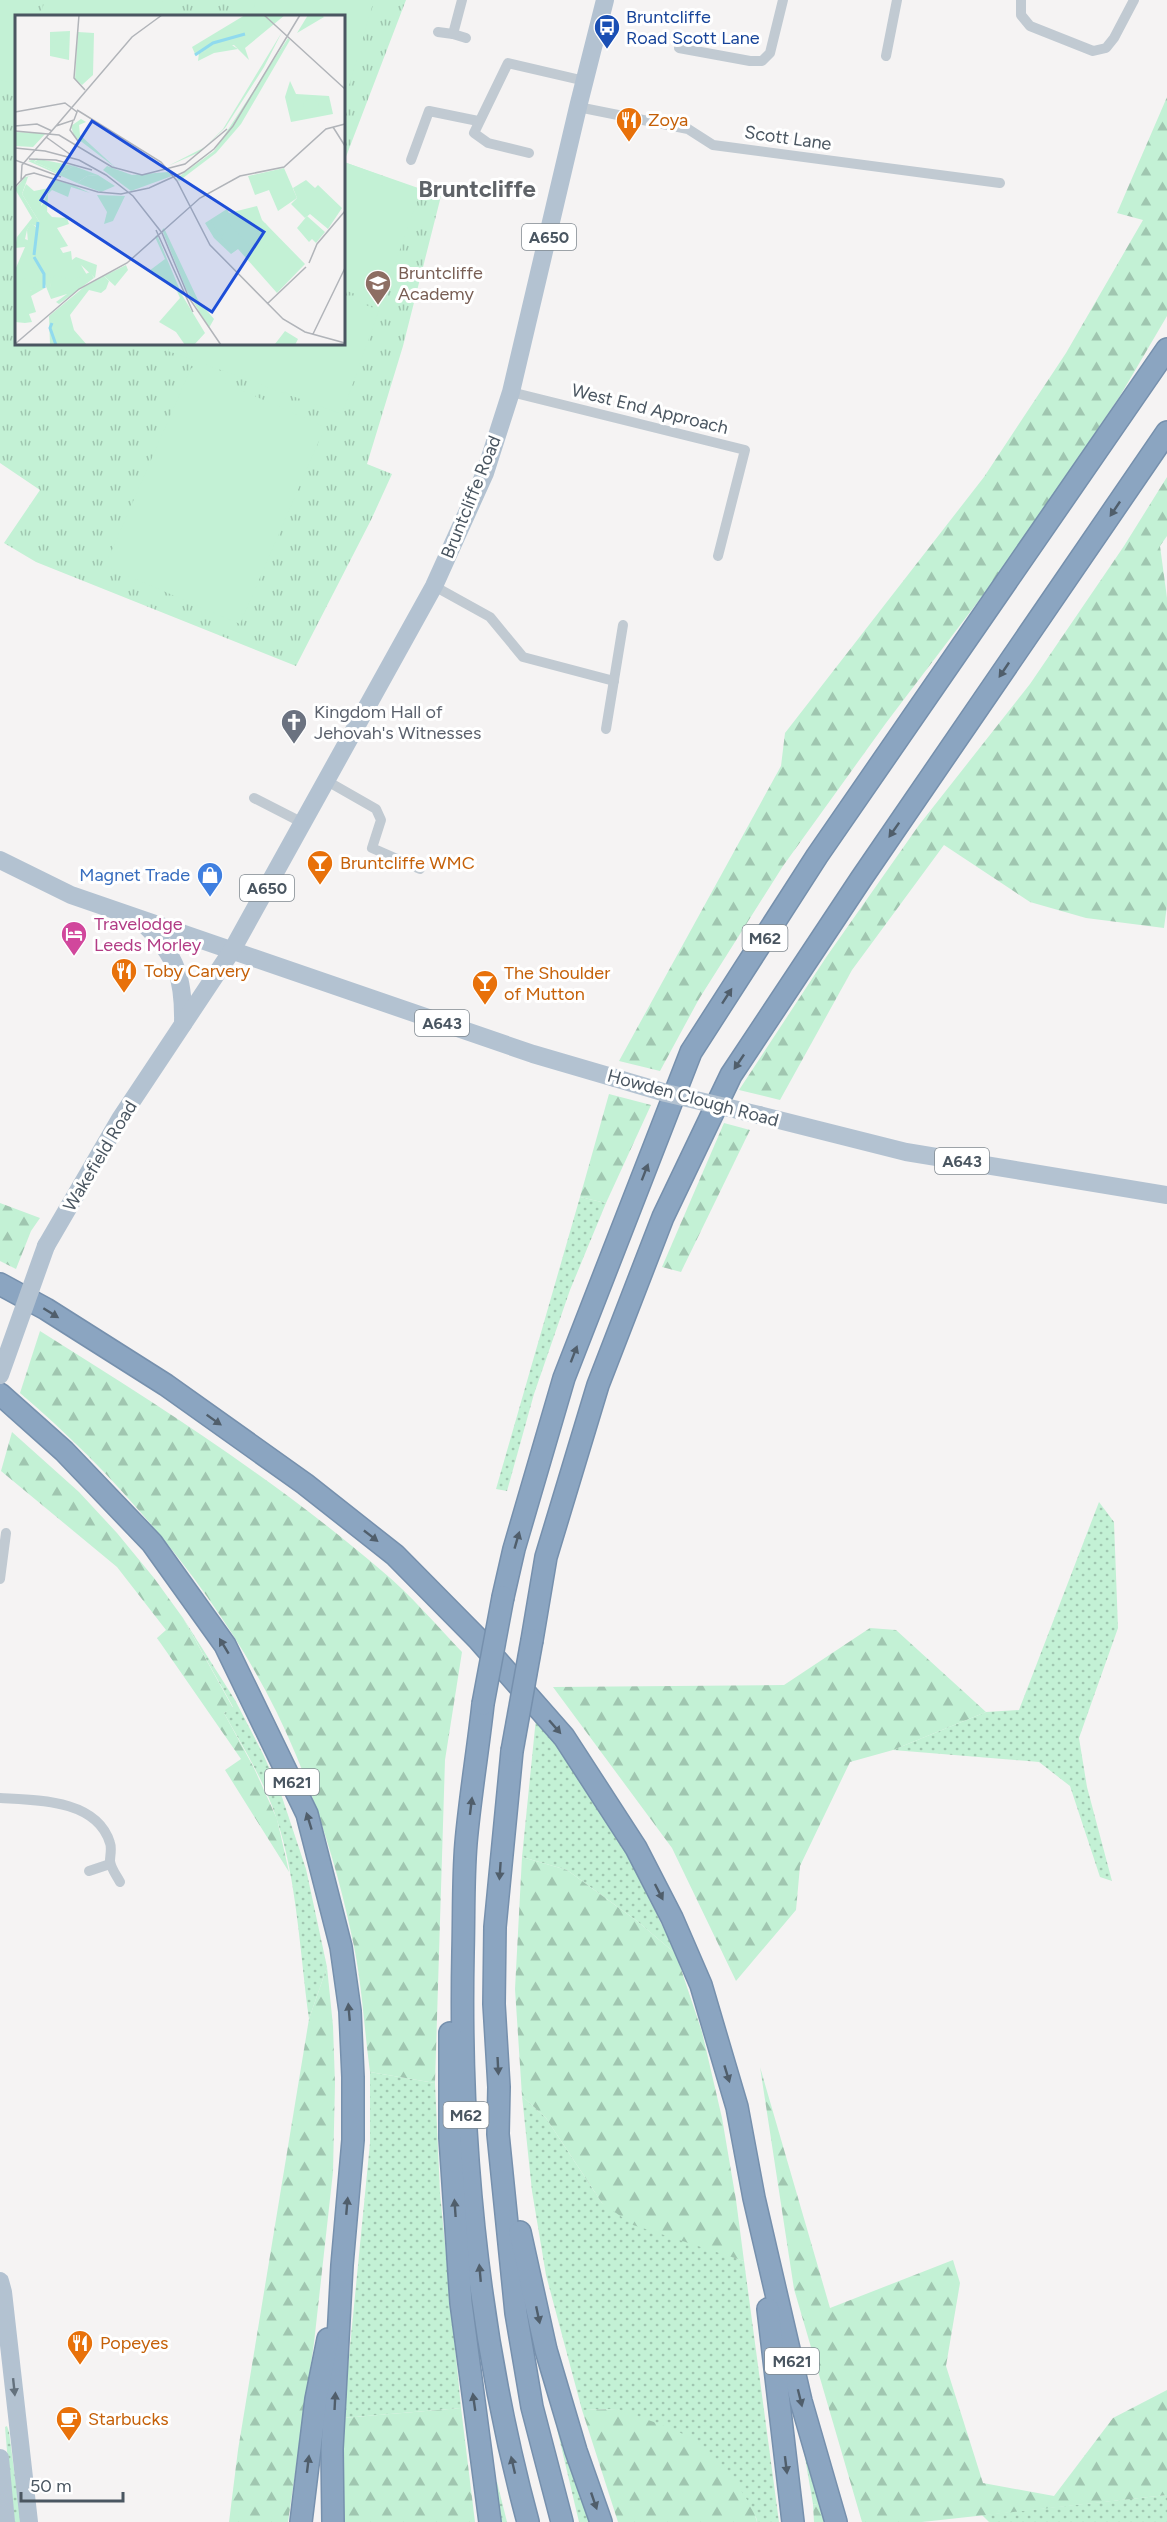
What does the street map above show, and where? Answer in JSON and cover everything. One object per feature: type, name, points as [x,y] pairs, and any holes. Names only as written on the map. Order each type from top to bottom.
[{"type":"highway","name":"M62","points":[[528,2522],[498,2398],[481,2289],[467,2134],[462,2021],[466,1845],[483,1704],[514,1548],[564,1378],[691,1052],[817,856],[1167,349]]},
{"type":"highway","name":"M62","points":[[562,2522],[532,2407],[522,2348],[498,2134],[499,2087],[494,2004],[495,1927],[512,1751],[546,1557],[598,1385],[663,1217],[731,1075],[861,879],[1167,432]]},
{"type":"highway","name":"M621","points":[[0,1284],[166,1385],[304,1484],[395,1555],[478,1639],[564,1737],[636,1848],[672,1918],[701,1985],[737,2107],[754,2198],[801,2401],[836,2522]]},
{"type":"highway","name":"M621","points":[[0,1394],[64,1451],[152,1543],[225,1645],[307,1814],[341,1947],[350,2011],[353,2139],[342,2265],[333,2449],[333,2522]]},
{"type":"highway","points":[[466,1845],[449,2043],[450,2138],[461,2303],[490,2522]]},
{"type":"highway","name":"M62","points":[[498,2134],[546,2350],[576,2451],[601,2522]]},
{"type":"highway","name":"M621","points":[[754,2198],[793,2522]]},
{"type":"highway","name":"M621","points":[[301,2522],[316,2399],[342,2265]]},
{"type":"main road","name":"Bruntcliffe Road","points":[[231,952],[434,586],[485,472],[511,392],[605,0]]},
{"type":"main road","name":"A643","points":[[0,860],[71,895],[231,952]]},
{"type":"main road","points":[[140,920],[165,946],[178,970],[184,997],[183,1026]]},
{"type":"main road","name":"Wakefield Road","points":[[0,1375],[46,1246],[120,1119],[231,952]]},
{"type":"main road","name":"Howden Clough Road","points":[[231,952],[533,1054],[666,1093],[906,1152],[1167,1195]]},
{"type":"main road","points":[[0,2281],[4,2330],[29,2522]]},
{"type":"main road","points":[[0,2458],[6,2522]]},
{"type":"street","points":[[453,34],[462,0]]},
{"type":"street","points":[[679,48],[750,61],[762,61],[770,53],[783,0]]},
{"type":"street","points":[[886,56],[897,0]]},
{"type":"street","points":[[1021,0],[1021,15],[1030,26],[1093,51],[1106,48],[1114,39],[1134,0]]},
{"type":"street","points":[[438,32],[466,38]]},
{"type":"street","points":[[529,153],[488,143],[474,133],[508,63],[585,81]]},
{"type":"street","name":"Scott Lane","points":[[578,106],[688,129],[713,145],[1000,183]]},
{"type":"street","points":[[411,160],[429,111],[478,121]]},
{"type":"street","name":"West End Approach","points":[[511,392],[745,450],[718,556]]},
{"type":"street","points":[[434,586],[490,617],[524,657],[614,681]]},
{"type":"street","points":[[606,729],[623,625]]},
{"type":"street","points":[[327,781],[376,809],[381,820],[372,848],[420,869]]},
{"type":"street","points":[[254,798],[303,824]]},
{"type":"street","points":[[0,1579],[6,1533]]},
{"type":"street","points":[[0,1798],[32,1799],[77,1808],[100,1826],[111,1843],[110,1864],[120,1882]]},
{"type":"street","points":[[89,1871],[110,1864]]},
{"type":"green space","name":"Bruntcliffe Academy","points":[[0,0],[406,0],[345,159],[345,15],[15,15],[15,345],[345,345],[345,162],[441,196],[403,346],[367,464],[392,474],[296,666],[36,562],[4,543],[40,490],[0,463]]},
{"type":"green space","points":[[0,0],[34,0],[30,15],[15,15],[15,70],[12,83],[0,80]]},
{"type":"green space","points":[[45,0],[163,0],[158,15],[40,15]]},
{"type":"green space","points":[[256,0],[374,0],[345,100],[345,15],[251,15]]},
{"type":"green space","points":[[1167,97],[1167,316],[1120,396],[1005,566],[886,723],[783,866],[699,999],[660,1071],[619,1061],[781,766],[785,733],[984,477],[1066,353],[1143,220],[1117,213]]},
{"type":"green space","points":[[345,162],[421,190],[381,303],[345,290]]},
{"type":"green space","points":[[345,297],[379,310],[342,414],[168,351],[171,345],[345,345]]},
{"type":"green space","points":[[191,368],[325,427],[240,624],[105,566]]},
{"type":"green space","points":[[1167,477],[1167,536],[1160,546],[1167,598],[1167,905],[1164,928],[1086,918],[1030,902],[944,845],[852,970],[780,1100],[739,1090],[827,956],[919,825],[1030,684],[1124,546]]},
{"type":"green space","points":[[609,1094],[651,1105],[606,1203],[580,1197]]},
{"type":"green space","points":[[724,1123],[750,1130],[681,1272],[662,1267]]},
{"type":"green space","points":[[580,1197],[606,1203],[570,1290],[534,1394],[507,1491],[496,1489]]},
{"type":"green space","points":[[0,1203],[40,1218],[31,1231],[16,1269],[0,1261]]},
{"type":"green space","points":[[40,1331],[172,1415],[300,1506],[393,1580],[462,1652],[445,1760],[435,2083],[370,2072],[358,1970],[347,1914],[321,1822],[296,1755],[273,1704],[245,1655],[214,1606],[179,1558],[102,1470],[20,1393]]},
{"type":"green space","points":[[12,1432],[79,1492],[117,1533],[183,1618],[233,1708],[224,1713],[254,1768],[277,1819],[289,1872],[225,1770],[241,1759],[157,1638],[166,1630],[117,1567],[1,1471]]},
{"type":"green space","points":[[1099,1502],[1114,1522],[1118,1628],[1079,1738],[1087,1787],[1112,1881],[1100,1877],[1070,1786],[1039,1762],[893,1750],[986,1712],[1019,1710]]},
{"type":"green space","points":[[183,1618],[235,1700],[263,1754],[282,1797],[306,1869],[327,1967],[309,2019],[294,1892],[277,1820],[260,1778],[224,1713],[233,1707]]},
{"type":"green space","points":[[870,1628],[896,1630],[986,1712],[893,1750],[850,1762],[800,1866],[796,1910],[736,1981],[672,1848],[553,1687],[784,1685]]},
{"type":"green space","points":[[536,1718],[563,1752],[625,1849],[676,1954],[637,1921],[567,1870],[522,1857]]},
{"type":"green space","points":[[522,1857],[567,1870],[637,1921],[676,1954],[702,2032],[722,2118],[744,2261],[633,2225],[602,2203],[546,2118],[522,2096],[515,1989]]},
{"type":"green space","points":[[327,1967],[333,2026],[335,2083],[333,2172],[314,2343],[288,2522],[229,2522],[238,2450],[309,2019]]},
{"type":"green space","points":[[760,2067],[830,2308],[953,2260],[960,2283],[946,2366],[983,2483],[1054,2496],[1113,2418],[1167,2390],[1167,2495],[922,2522],[862,2522],[794,2289]]},
{"type":"green space","points":[[370,2072],[435,2083],[440,2193],[461,2408],[343,2418],[370,2143]]},
{"type":"green space","points":[[522,2096],[546,2118],[602,2203],[694,2243],[744,2261],[779,2522],[757,2522],[756,2517],[618,2409],[582,2410],[546,2275],[532,2191]]},
{"type":"green space","points":[[795,2400],[826,2507],[813,2504]]},
{"type":"green space","points":[[461,2408],[475,2522],[342,2522],[343,2418]]},
{"type":"green space","points":[[618,2409],[679,2432],[701,2447],[737,2485],[757,2522],[618,2522],[582,2410]]},
{"type":"green space","points":[[7,2426],[21,2522],[13,2522],[5,2427]]},
{"type":"green space","points":[[562,2428],[594,2522],[579,2522],[557,2429]]},
{"type":"green space","points":[[494,2482],[497,2482],[507,2522],[498,2522]]},
{"type":"green space","points":[[1167,2495],[1167,2522],[989,2522],[982,2515]]},
{"type":"green space","points":[[813,2504],[826,2507],[831,2522],[814,2522]]},
{"type":"place","name":"Bruntcliffe Road Scott Lane","points":[[607,50]]},
{"type":"place","name":"Zoya","points":[[629,143]]},
{"type":"place","name":"Bruntcliffe Academy","points":[[378,306]]},
{"type":"place","name":"Kingdom Hall of Jehovah's Witnesses","points":[[294,745]]},
{"type":"place","name":"Bruntcliffe WMC","points":[[320,886]]},
{"type":"place","name":"Magnet Trade","points":[[210,898]]},
{"type":"place","name":"Travelodge Leeds Morley","points":[[74,957]]},
{"type":"place","name":"Toby Carvery","points":[[124,994]]},
{"type":"place","name":"The Shoulder of Mutton","points":[[485,1006]]},
{"type":"place","name":"Popeyes","points":[[80,2366]]},
{"type":"place","name":"Starbucks","points":[[69,2442]]},
{"type":"district","name":"Bruntcliffe","points":[[477,188]]}]
